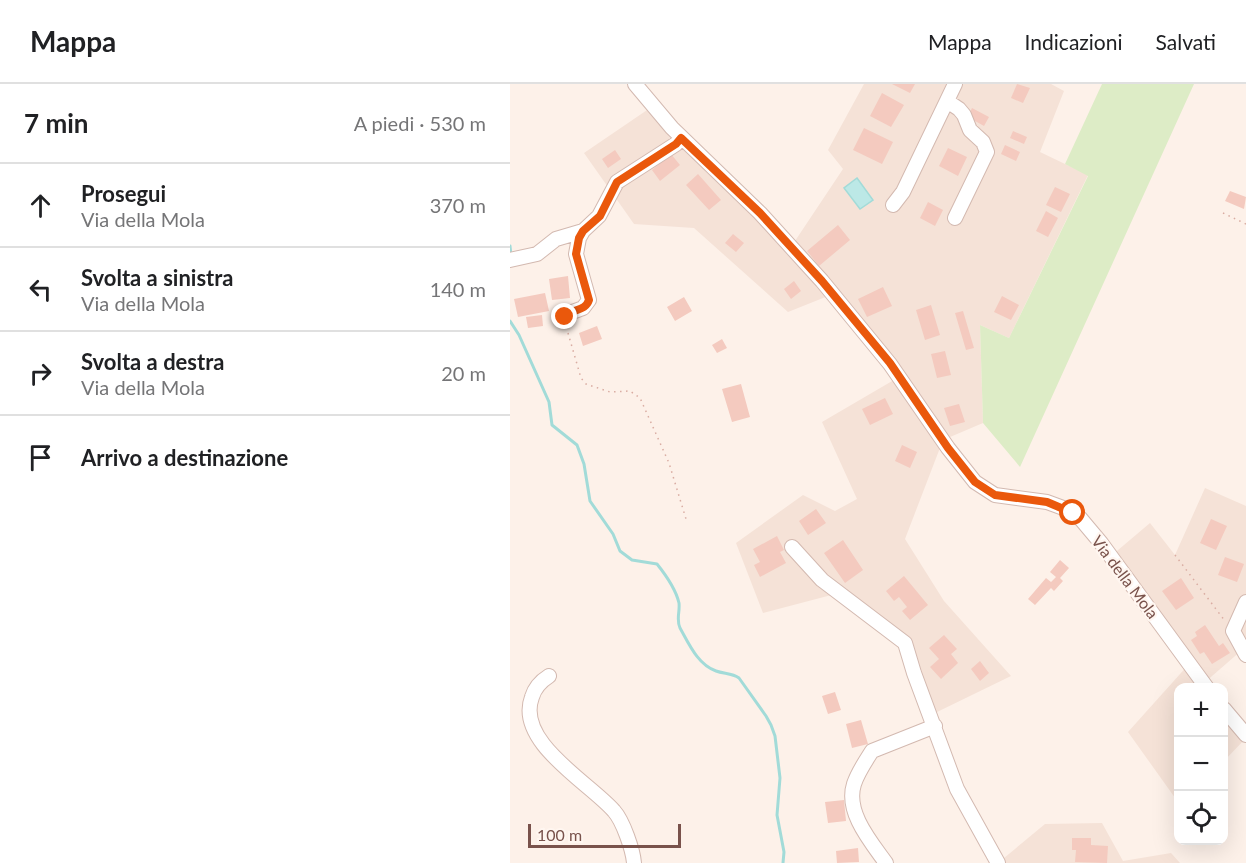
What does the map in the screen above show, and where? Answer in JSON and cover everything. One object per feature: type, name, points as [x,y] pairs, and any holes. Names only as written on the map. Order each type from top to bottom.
[{"type":"street","name":"Via della Mola","points":[[635,84],[681,138],[760,213],[822,281],[890,363],[948,448],[975,482],[995,495],[1047,502],[1062,507],[1080,518],[1204,683]]},
{"type":"street","points":[[893,205],[903,192],[955,84]]},
{"type":"street","points":[[947,101],[959,109],[970,130],[983,142],[987,152],[955,218]]},
{"type":"street","points":[[513,259],[537,254],[556,239],[583,231],[600,216],[617,182],[676,144],[681,138]]},
{"type":"street","points":[[565,321],[567,314],[583,308],[589,300],[576,254],[576,247],[583,231]]},
{"type":"street","points":[[792,547],[822,580],[902,640],[963,802],[998,863]]},
{"type":"street","points":[[1246,602],[1233,631],[1246,655]]},
{"type":"street","points":[[549,676],[541,681],[530,700],[529,708],[534,726],[544,745],[554,757],[616,813],[632,851],[634,863]]},
{"type":"street","points":[[1228,714],[1246,735]]},
{"type":"street","points":[[886,863],[868,838],[855,813],[852,798],[853,786],[872,751],[935,726]]},
{"type":"path","points":[[1223,213],[1246,224]]},
{"type":"path","points":[[565,321],[581,378],[585,384],[610,392],[630,391],[640,398],[669,462],[686,519]]},
{"type":"path","points":[[1175,555],[1233,631]]},
{"type":"shaded area","points":[[864,84],[1051,84],[1064,91],[1040,152],[1088,175],[1009,338],[980,325],[983,423],[943,440],[905,539],[944,601],[1011,676],[935,713],[902,640],[839,593],[763,613],[736,543],[803,495],[835,511],[857,499],[822,422],[899,377],[833,294],[788,312],[694,228],[634,224],[584,153],[653,106],[791,247],[843,169],[828,150]]},
{"type":"shaded area","points":[[1205,488],[1246,506],[1246,655],[1242,650],[1204,683],[1174,683],[1174,796],[1128,732],[1189,664],[1111,556],[1150,523],[1175,555]]},
{"type":"shaded area","points":[[1228,713],[1246,738],[1228,757]]},
{"type":"shaded area","points":[[1102,823],[1123,861],[1171,853],[1180,863],[998,863],[1045,824]]},
{"type":"green space","points":[[1102,84],[1194,84],[1020,467],[983,423],[980,325],[1009,338],[1088,176],[1065,164]]},
{"type":"water","points":[[857,178],[873,200],[860,209],[844,188]]},
{"type":"building","points":[[892,84],[915,84],[910,93]]},
{"type":"building","points":[[1017,84],[1030,88],[1023,103],[1011,98]]},
{"type":"building","points":[[882,93],[904,105],[891,127],[870,116]]},
{"type":"building","points":[[972,108],[989,117],[984,126],[968,117]]},
{"type":"building","points":[[864,128],[893,142],[882,164],[853,150]]},
{"type":"building","points":[[1013,131],[1027,137],[1024,144],[1010,138]]},
{"type":"building","points":[[1005,145],[1020,152],[1016,161],[1001,154]]},
{"type":"building","points":[[948,148],[967,157],[958,176],[939,166]]},
{"type":"building","points":[[615,150],[621,159],[608,168],[602,159]]},
{"type":"building","points":[[671,154],[680,165],[660,181],[652,170]]},
{"type":"building","points":[[698,174],[721,200],[709,210],[686,185]]},
{"type":"building","points":[[1055,187],[1070,194],[1061,212],[1046,205]]},
{"type":"building","points":[[1230,191],[1246,197],[1244,209],[1225,201]]},
{"type":"building","points":[[928,202],[943,210],[935,226],[920,218]]},
{"type":"building","points":[[1046,211],[1058,218],[1048,237],[1036,231]]},
{"type":"building","points":[[838,225],[850,240],[819,266],[807,251]]},
{"type":"building","points":[[733,234],[744,243],[736,252],[725,243]]},
{"type":"building","points":[[568,276],[570,298],[552,300],[549,279]]},
{"type":"building","points":[[794,281],[801,291],[791,299],[784,289]]},
{"type":"building","points":[[883,287],[892,306],[867,317],[858,299]]},
{"type":"building","points":[[545,293],[549,311],[518,317],[514,299]]},
{"type":"building","points":[[1002,296],[1019,305],[1011,320],[994,312]]},
{"type":"building","points":[[684,297],[692,311],[675,321],[667,307]]},
{"type":"building","points":[[931,305],[940,335],[925,340],[916,310]]},
{"type":"building","points":[[963,311],[974,348],[966,350],[955,313]]},
{"type":"building","points":[[542,315],[543,326],[528,328],[526,317]]},
{"type":"building","points":[[597,326],[602,339],[583,346],[579,333]]},
{"type":"building","points":[[722,339],[727,348],[717,353],[712,345]]},
{"type":"building","points":[[945,351],[951,375],[937,378],[931,354]]},
{"type":"building","points":[[741,384],[750,417],[732,422],[722,389]]},
{"type":"building","points":[[885,398],[893,414],[870,425],[862,409]]},
{"type":"building","points":[[959,404],[965,422],[950,426],[944,408]]},
{"type":"building","points":[[902,445],[917,452],[910,468],[895,461]]},
{"type":"building","points":[[816,509],[826,523],[808,535],[799,521]]},
{"type":"building","points":[[1211,519],[1227,526],[1216,550],[1200,543]]},
{"type":"building","points":[[777,536],[784,550],[780,552],[786,563],[760,577],[754,565],[760,562],[753,549]]},
{"type":"building","points":[[843,540],[863,570],[845,583],[824,553]]},
{"type":"building","points":[[1225,557],[1244,564],[1237,582],[1218,575]]},
{"type":"building","points":[[1060,560],[1069,568],[1060,578],[1063,581],[1054,591],[1051,588],[1035,605],[1028,599],[1046,578],[1051,582],[1056,577],[1050,572]]},
{"type":"building","points":[[904,576],[928,605],[910,620],[902,611],[907,607],[899,597],[894,601],[886,591]]},
{"type":"building","points":[[1181,578],[1194,598],[1176,610],[1162,591]]},
{"type":"building","points":[[1205,625],[1219,646],[1223,643],[1230,653],[1212,664],[1204,652],[1200,654],[1191,640],[1197,636],[1195,632]]},
{"type":"building","points":[[944,635],[957,649],[951,654],[958,663],[941,679],[930,667],[939,659],[929,648]]},
{"type":"building","points":[[980,661],[989,673],[980,681],[971,669]]},
{"type":"building","points":[[835,692],[841,710],[828,714],[822,696]]},
{"type":"building","points":[[861,720],[868,744],[852,748],[846,724]]},
{"type":"building","points":[[844,800],[846,821],[828,823],[825,802]]},
{"type":"building","points":[[1072,838],[1091,838],[1091,845],[1108,846],[1107,863],[1075,862],[1076,850],[1072,850]]},
{"type":"building","points":[[858,848],[859,862],[837,863],[836,851]]},
{"type":"waterway","points":[[510,246],[511,256]]},
{"type":"waterway","points":[[510,321],[519,335],[549,402],[552,425],[577,445],[584,464],[590,501],[613,534],[620,551],[632,560],[657,564],[675,593],[679,603],[679,625],[695,653],[710,668],[739,678],[771,725],[775,736],[780,778],[777,815],[784,852],[783,863]]},
{"type":"route","points":[[565,317],[570,312],[583,308],[589,300],[576,254],[576,247],[583,231],[600,216],[617,182],[676,144],[681,138],[760,213],[822,281],[890,363],[948,448],[975,482],[995,495],[1047,502],[1073,513]]}]
